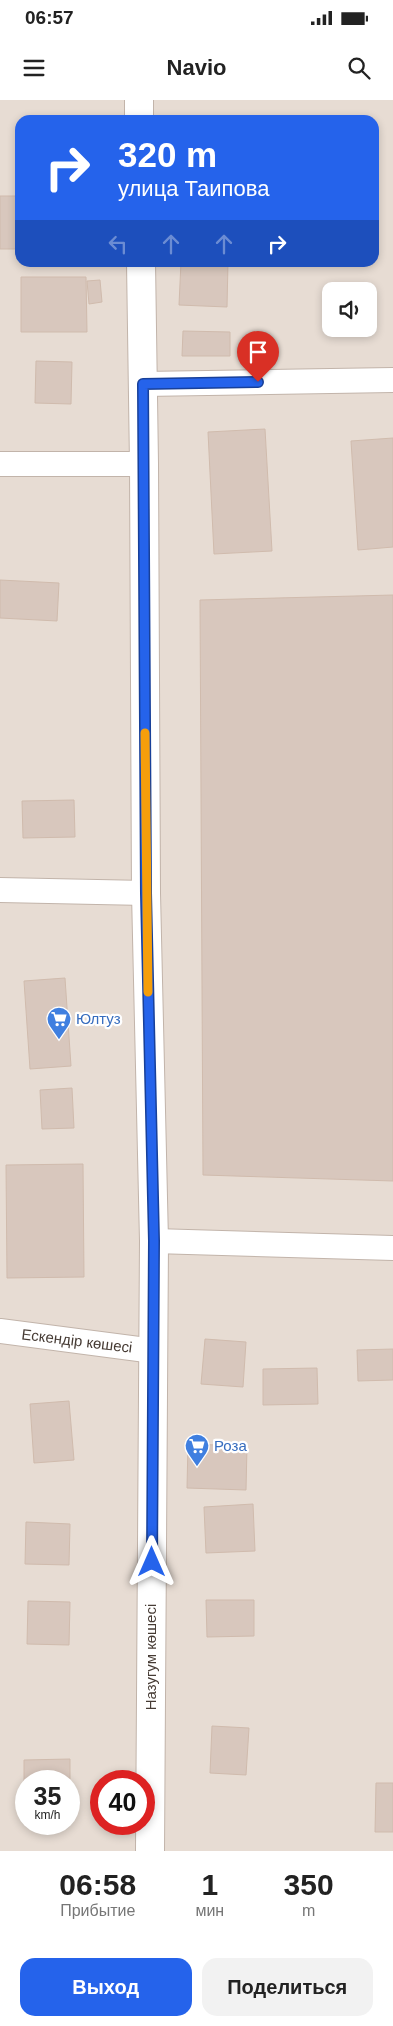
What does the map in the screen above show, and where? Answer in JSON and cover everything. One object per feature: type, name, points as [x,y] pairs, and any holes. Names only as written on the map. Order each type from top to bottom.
[{"type":"street","points":[[138,100],[139,115]]},
{"type":"street","name":"Назугум көшесі","points":[[141,267],[146,893],[154,1241],[150,1851]]},
{"type":"street","points":[[143,384],[393,380]]},
{"type":"street","points":[[0,464],[144,464]]},
{"type":"street","points":[[0,890],[146,893]]},
{"type":"street","points":[[154,1241],[393,1248]]},
{"type":"street","name":"Ескендір көшесі","points":[[0,1331],[154,1351]]},
{"type":"shaded area","points":[[0,100],[393,100],[393,1851],[0,1851]]},
{"type":"building","points":[[0,196],[15,196],[15,249],[0,249]]},
{"type":"building","points":[[181,267],[228,267],[227,307],[179,305]]},
{"type":"building","points":[[21,277],[86,277],[87,332],[21,332]]},
{"type":"building","points":[[100,280],[102,302],[89,304],[87,281]]},
{"type":"building","points":[[183,331],[230,332],[230,356],[182,356]]},
{"type":"building","points":[[36,361],[72,362],[71,404],[35,403]]},
{"type":"building","points":[[265,429],[272,551],[214,554],[208,432]]},
{"type":"building","points":[[393,438],[393,547],[358,550],[351,441]]},
{"type":"building","points":[[0,580],[59,583],[57,621],[0,618]]},
{"type":"building","points":[[393,595],[393,1181],[203,1175],[200,600]]},
{"type":"building","points":[[74,800],[75,837],[23,838],[22,801]]},
{"type":"building","points":[[65,978],[71,1066],[30,1069],[24,981]]},
{"type":"building","points":[[72,1088],[74,1128],[42,1129],[40,1090]]},
{"type":"building","points":[[83,1164],[84,1277],[7,1278],[6,1165]]},
{"type":"building","points":[[205,1339],[246,1342],[243,1387],[201,1384]]},
{"type":"building","points":[[393,1349],[393,1380],[358,1381],[357,1350]]},
{"type":"building","points":[[317,1368],[318,1404],[263,1405],[263,1369]]},
{"type":"building","points":[[69,1401],[74,1460],[34,1463],[30,1404]]},
{"type":"building","points":[[188,1444],[247,1446],[246,1490],[187,1488]]},
{"type":"building","points":[[253,1504],[255,1551],[206,1553],[204,1507]]},
{"type":"building","points":[[26,1522],[70,1524],[69,1565],[25,1564]]},
{"type":"building","points":[[206,1600],[254,1600],[254,1636],[207,1637]]},
{"type":"building","points":[[28,1601],[70,1602],[69,1645],[27,1644]]},
{"type":"building","points":[[212,1726],[249,1728],[246,1775],[210,1773]]},
{"type":"building","points":[[70,1759],[70,1770],[24,1770],[24,1760]]},
{"type":"building","points":[[376,1783],[393,1783],[393,1832],[375,1832]]},
{"type":"slow traffic","points":[[145,733],[148,992]]},
{"type":"place","name":"Юлтуз","points":[[59,1040]]},
{"type":"place","name":"Роза","points":[[197,1467]]},
{"type":"route","points":[[152,1562],[154,1241],[146,893],[143,384],[258,382]]}]
